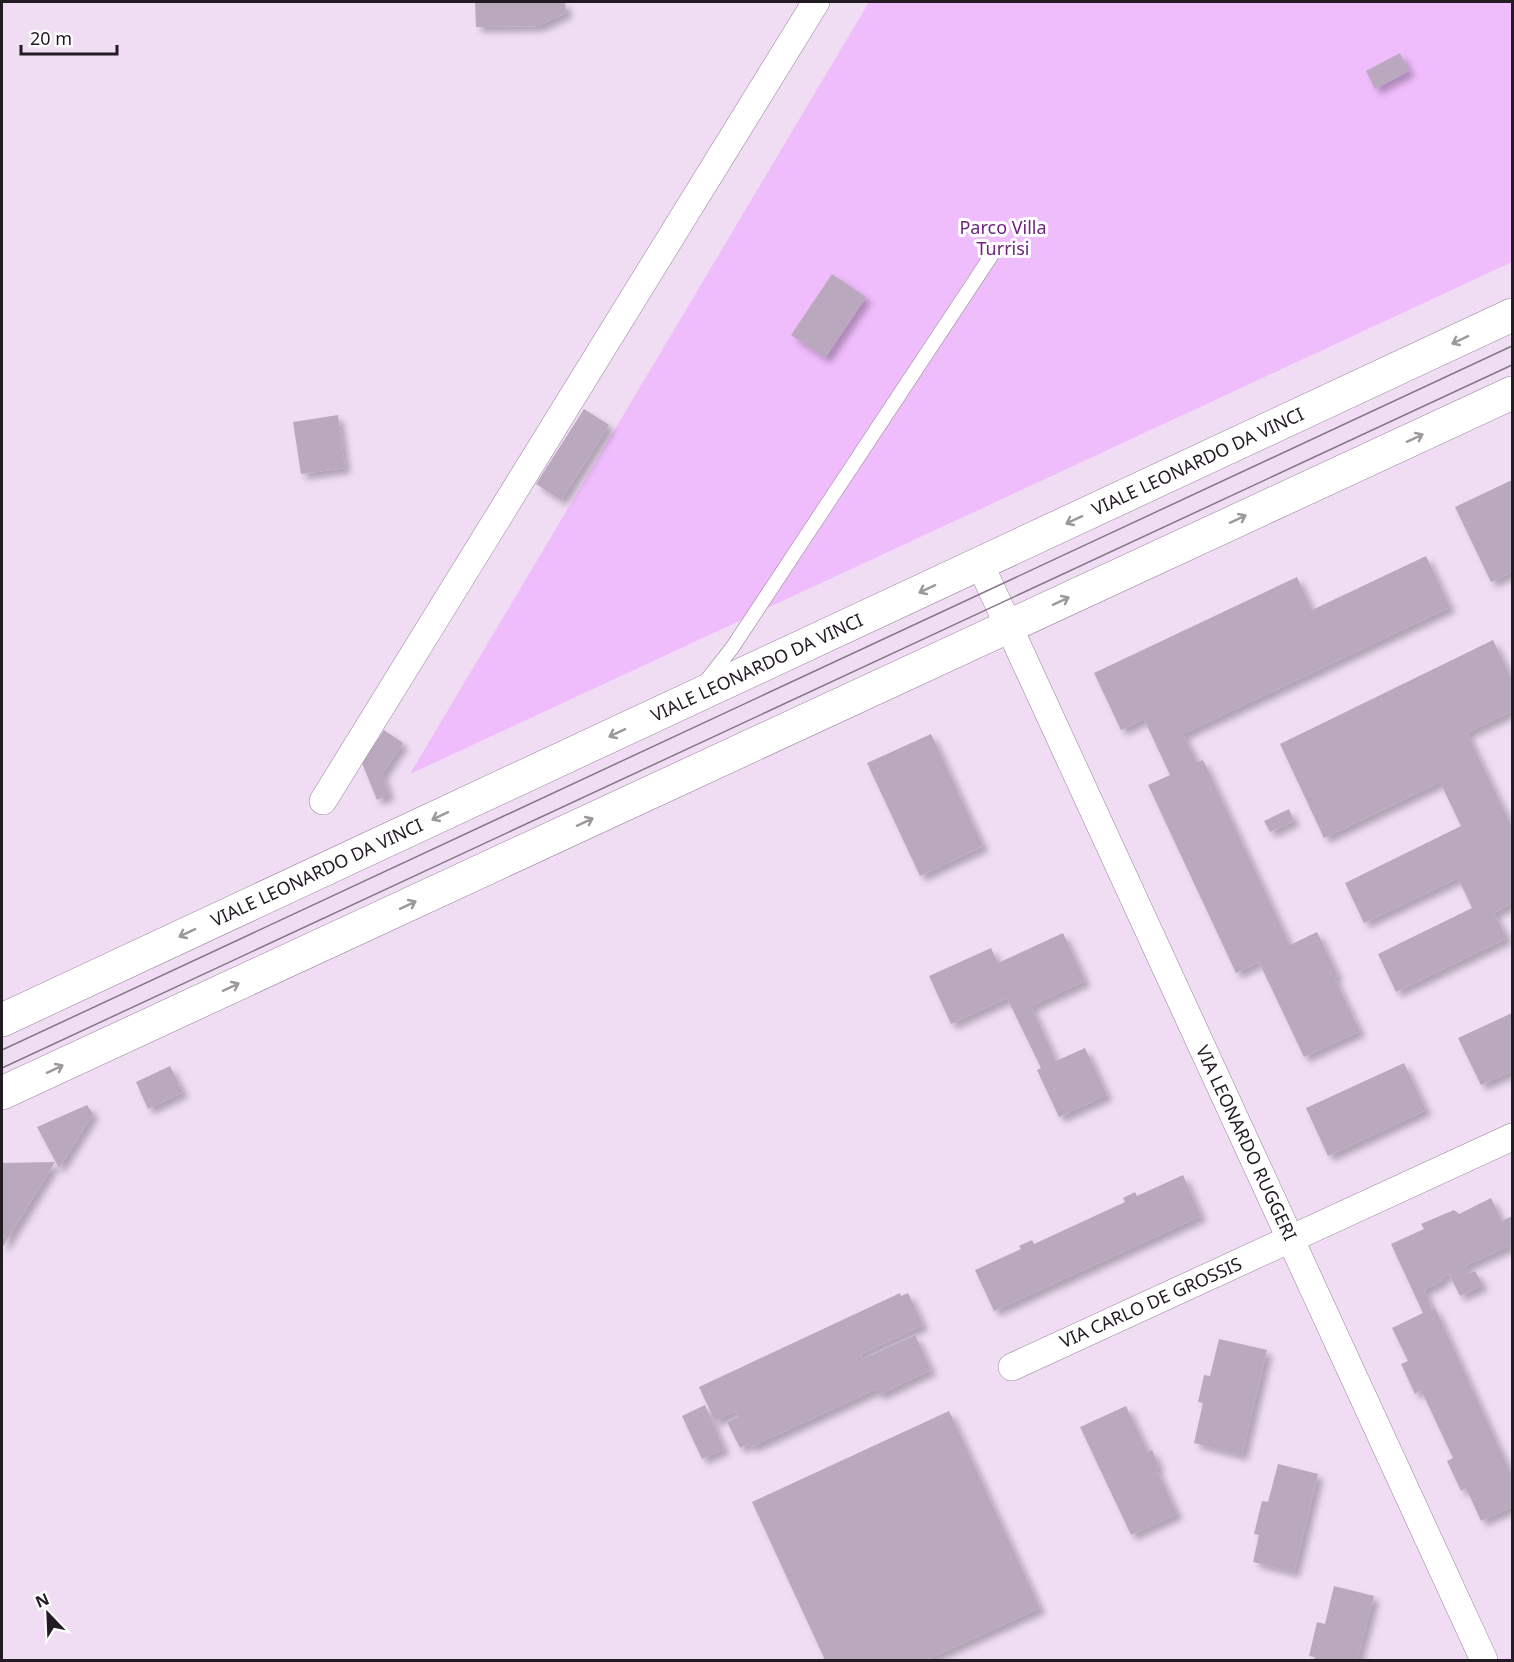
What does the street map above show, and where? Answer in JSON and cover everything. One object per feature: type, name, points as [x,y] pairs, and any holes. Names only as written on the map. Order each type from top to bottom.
[{"type":"street","points":[[322,801],[816,2]]},
{"type":"street","name":"VIALE LEONARDO DA VINCI","points":[[2,1020],[1512,315]]},
{"type":"street","points":[[2,1093],[1512,393]]},
{"type":"street","name":"VIA LEONARDO RUGGERI","points":[[980,564],[1484,1660]]},
{"type":"street","name":"VIA CARLO DE GROSSIS","points":[[1012,1366],[1512,1137]]},
{"type":"lane","points":[[693,698],[732,648],[995,249]]},
{"type":"green space","name":"Parco Villa Turrisi","points":[[869,2],[1512,2],[1512,262],[410,774]]},
{"type":"building","points":[[475,2],[565,2],[566,13],[538,26],[476,27]]},
{"type":"building","points":[[1400,53],[1409,71],[1375,89],[1366,71]]},
{"type":"building","points":[[832,274],[866,297],[825,358],[791,335]]},
{"type":"building","points":[[584,409],[609,425],[561,500],[536,484]]},
{"type":"building","points":[[338,415],[345,468],[301,474],[293,422]]},
{"type":"building","points":[[1512,480],[1512,572],[1491,582],[1455,507]]},
{"type":"building","points":[[1426,556],[1450,607],[1183,734],[1197,762],[1203,760],[1290,945],[1317,932],[1338,976],[1334,977],[1360,1031],[1304,1057],[1259,962],[1236,973],[1148,785],[1170,775],[1144,719],[1121,730],[1094,673],[1297,577],[1312,610]]},
{"type":"building","points":[[1493,640],[1512,680],[1512,711],[1467,733],[1512,827],[1512,903],[1494,913],[1507,938],[1396,992],[1378,954],[1472,908],[1458,878],[1364,923],[1345,883],[1461,826],[1440,782],[1324,838],[1280,744]]},
{"type":"building","points":[[384,730],[403,743],[382,774],[389,794],[377,800],[362,763]]},
{"type":"building","points":[[931,734],[983,846],[920,876],[867,763]]},
{"type":"building","points":[[1289,809],[1294,821],[1270,832],[1264,821]]},
{"type":"building","points":[[1063,933],[1085,981],[1031,1006],[1056,1061],[1085,1048],[1107,1095],[1059,1117],[1037,1070],[1041,1068],[1007,998],[951,1024],[929,976],[991,948],[998,963]]},
{"type":"building","points":[[1512,1013],[1512,1071],[1481,1085],[1458,1038]]},
{"type":"building","points":[[1404,1063],[1426,1110],[1328,1156],[1306,1108]]},
{"type":"building","points":[[170,1066],[183,1092],[148,1109],[136,1082]]},
{"type":"building","points":[[87,1105],[93,1114],[59,1168],[37,1127]]},
{"type":"building","points":[[55,1162],[23,1214],[2,1248],[2,1163]]},
{"type":"building","points":[[1183,1175],[1201,1216],[994,1311],[975,1270],[1021,1249],[1019,1246],[1032,1240],[1034,1244],[1125,1202],[1123,1198],[1135,1192],[1137,1196]]},
{"type":"building","points":[[1491,1198],[1502,1221],[1512,1216],[1512,1253],[1509,1246],[1465,1266],[1469,1274],[1475,1271],[1483,1285],[1460,1296],[1449,1274],[1442,1277],[1443,1280],[1424,1290],[1432,1309],[1435,1308],[1512,1476],[1512,1507],[1481,1521],[1466,1488],[1461,1491],[1447,1461],[1453,1458],[1421,1390],[1415,1394],[1401,1364],[1408,1361],[1392,1328],[1423,1313],[1391,1244],[1424,1229],[1421,1224],[1454,1210],[1459,1214]]},
{"type":"building","points":[[900,1293],[901,1296],[908,1293],[923,1325],[861,1354],[863,1359],[915,1335],[931,1370],[878,1395],[876,1389],[751,1447],[749,1443],[740,1448],[727,1422],[738,1417],[735,1411],[715,1421],[699,1387]]},
{"type":"building","points":[[1219,1339],[1267,1350],[1242,1455],[1194,1443],[1203,1403],[1198,1402],[1204,1375],[1210,1376]]},
{"type":"building","points":[[705,1405],[724,1449],[702,1459],[682,1416]]},
{"type":"building","points":[[1126,1406],[1148,1452],[1152,1450],[1159,1466],[1156,1468],[1177,1514],[1131,1535],[1080,1427]]},
{"type":"building","points":[[949,1411],[1040,1608],[926,1660],[825,1660],[752,1502]]},
{"type":"building","points":[[1278,1464],[1318,1474],[1294,1572],[1253,1562],[1259,1535],[1254,1534],[1262,1501],[1268,1502]]},
{"type":"building","points":[[1334,1586],[1374,1596],[1357,1660],[1314,1660],[1315,1657],[1309,1656],[1317,1622],[1325,1624]]},
{"type":"tram line","points":[[2,1050],[1512,346]]},
{"type":"tram line","points":[[2,1068],[1512,365]]}]
